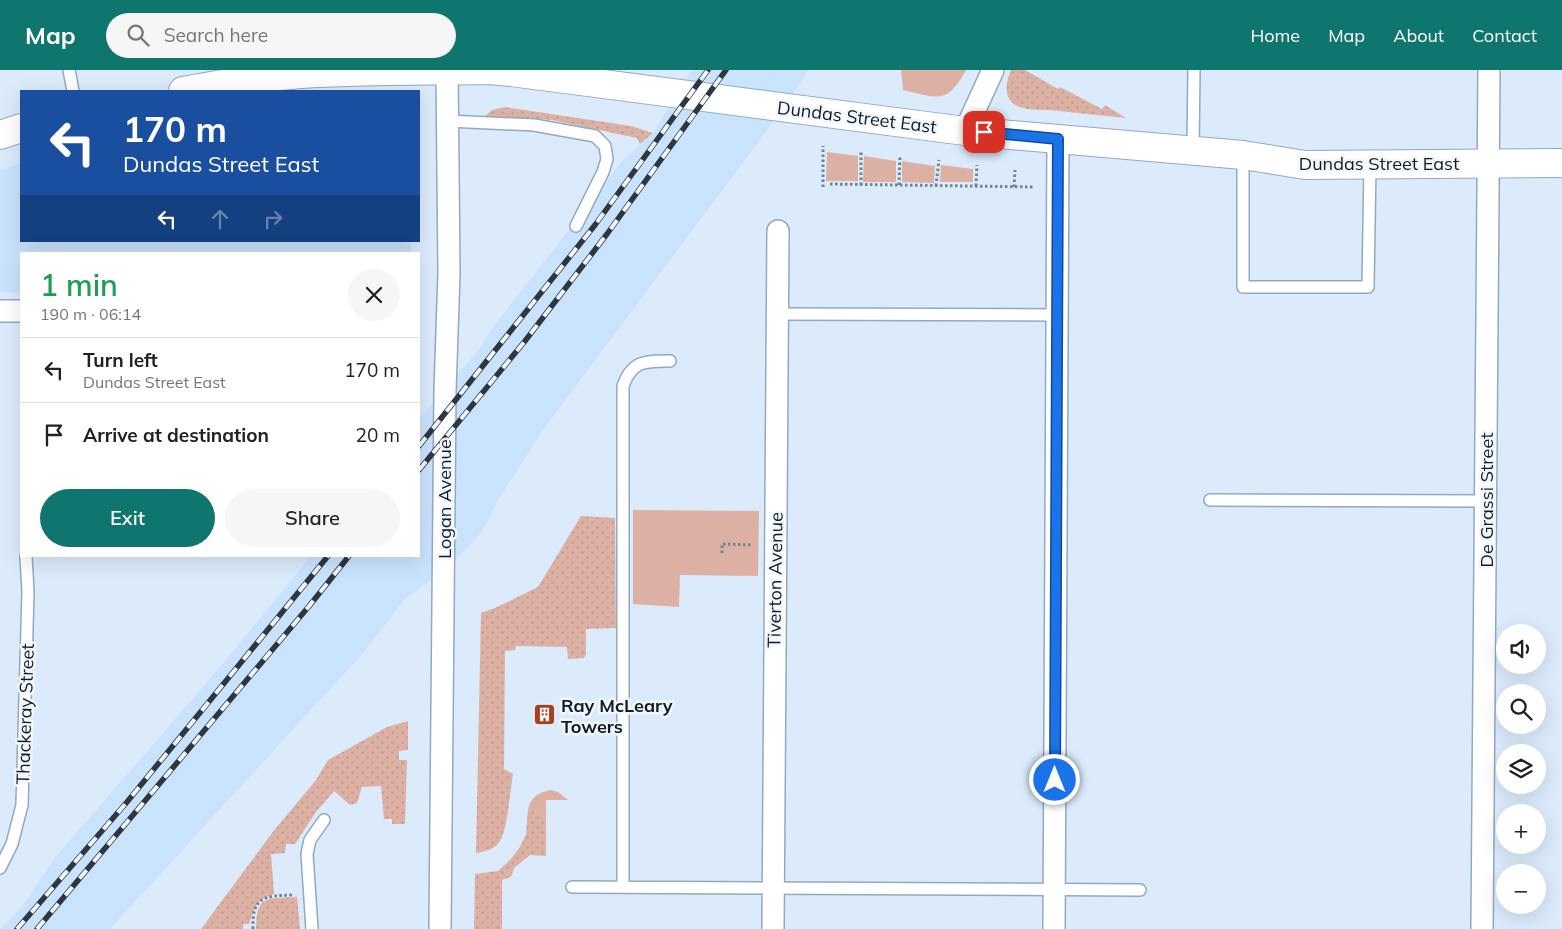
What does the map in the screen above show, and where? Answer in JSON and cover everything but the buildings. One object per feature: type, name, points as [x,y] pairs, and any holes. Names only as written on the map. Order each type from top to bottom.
[{"type":"street","name":"Dundas Street East","points":[[189,90],[298,74],[447,70],[511,72],[965,131],[1243,154],[1304,165],[1562,163]]},
{"type":"street","name":"Logan Avenue","points":[[440,929],[445,391],[449,273],[447,70]]},
{"type":"street","points":[[965,131],[992,70]]},
{"type":"street","name":"De Grassi Street","points":[[1482,929],[1489,70]]},
{"type":"street","points":[[0,135],[20,128]]},
{"type":"street","points":[[1054,929],[1058,139]]},
{"type":"street","name":"Tiverton Avenue","points":[[773,929],[778,230]]},
{"type":"street","points":[[0,311],[20,311]]},
{"type":"lane","points":[[69,70],[73,90]]},
{"type":"lane","points":[[1193,150],[1194,70]]},
{"type":"lane","points":[[448,121],[534,125],[595,136],[605,146],[607,160],[576,226]]},
{"type":"lane","points":[[1243,154],[1244,287],[1368,286],[1370,164]]},
{"type":"lane","points":[[778,314],[1057,315]]},
{"type":"lane","points":[[622,886],[623,386],[627,375],[635,367],[646,361],[670,361]]},
{"type":"lane","points":[[1210,500],[1486,502]]},
{"type":"lane","name":"Thackeray Street","points":[[0,868],[12,844],[22,805],[28,602],[26,557]]},
{"type":"lane","points":[[312,929],[307,854],[310,840],[324,820]]},
{"type":"lane","points":[[572,887],[1140,890]]},
{"type":"path","points":[[823,146],[823,187]]},
{"type":"path","points":[[861,185],[862,151]]},
{"type":"path","points":[[899,185],[900,155]]},
{"type":"path","points":[[936,186],[939,160]]},
{"type":"path","points":[[976,186],[977,165]]},
{"type":"path","points":[[1014,187],[1015,170]]},
{"type":"path","points":[[830,184],[1043,188]]},
{"type":"path","points":[[722,552],[722,544],[761,545]]},
{"type":"path","points":[[253,929],[254,913],[260,900],[272,896],[310,894]]},
{"type":"shaded area","points":[[692,70],[809,70],[757,144],[546,426],[498,500],[481,533],[446,570],[405,599],[363,653],[110,929],[0,929],[22,907],[53,860],[226,660],[310,557],[420,557],[420,418],[477,352],[492,328],[625,158],[653,133]]},
{"type":"shaded area","points":[[901,70],[966,70],[953,89],[947,94],[933,96],[903,90]]},
{"type":"shaded area","points":[[1011,70],[1025,70],[1058,89],[1060,87],[1102,109],[1105,105],[1126,118],[1019,107],[1011,102],[1007,93],[1007,84]]},
{"type":"shaded area","points":[[505,107],[631,126],[653,133],[640,144],[637,138],[552,120],[485,116],[492,110]]},
{"type":"shaded area","points":[[827,152],[858,156],[858,181],[826,181]]},
{"type":"shaded area","points":[[864,156],[896,161],[896,182],[863,182]]},
{"type":"shaded area","points":[[902,161],[935,166],[934,183],[902,182]]},
{"type":"shaded area","points":[[20,163],[20,242],[411,242],[411,252],[20,252],[20,293],[0,292],[0,170]]},
{"type":"shaded area","points":[[941,165],[973,169],[973,182],[940,182]]},
{"type":"shaded area","points":[[633,510],[759,511],[758,576],[680,575],[679,607],[633,604]]},
{"type":"shaded area","points":[[581,516],[615,518],[616,628],[586,629],[586,654],[584,658],[568,659],[567,647],[516,646],[515,650],[505,651],[504,769],[513,774],[508,809],[503,835],[498,844],[490,850],[476,853],[481,613],[538,587]]},
{"type":"shaded area","points":[[408,721],[408,750],[399,751],[399,760],[407,760],[405,824],[392,824],[392,819],[384,819],[381,786],[362,787],[357,803],[350,805],[334,791],[316,812],[295,844],[286,844],[285,853],[271,854],[274,893],[258,903],[249,924],[243,924],[243,929],[201,929],[272,833],[316,780],[328,760],[387,727]]},
{"type":"shaded area","points":[[550,790],[558,792],[568,800],[546,800],[546,818],[528,809],[531,801],[536,796]]},
{"type":"shaded area","points":[[528,809],[546,818],[546,856],[530,855],[514,868],[511,877],[502,880],[502,929],[474,929],[475,874],[498,871],[511,859],[520,847],[526,834]]},
{"type":"shaded area","points":[[297,897],[300,929],[256,929],[258,910],[261,904],[271,899]]},
{"type":"railway","points":[[420,445],[595,225],[708,70]]},
{"type":"railway","points":[[420,469],[525,341],[607,234],[726,70]]},
{"type":"railway","points":[[17,929],[127,802],[327,557]]},
{"type":"railway","points":[[37,929],[348,557]]},
{"type":"place","name":"Ray McLeary Towers","points":[[545,715]]},
{"type":"route","points":[[984,132],[1058,139],[1055,780]]}]
